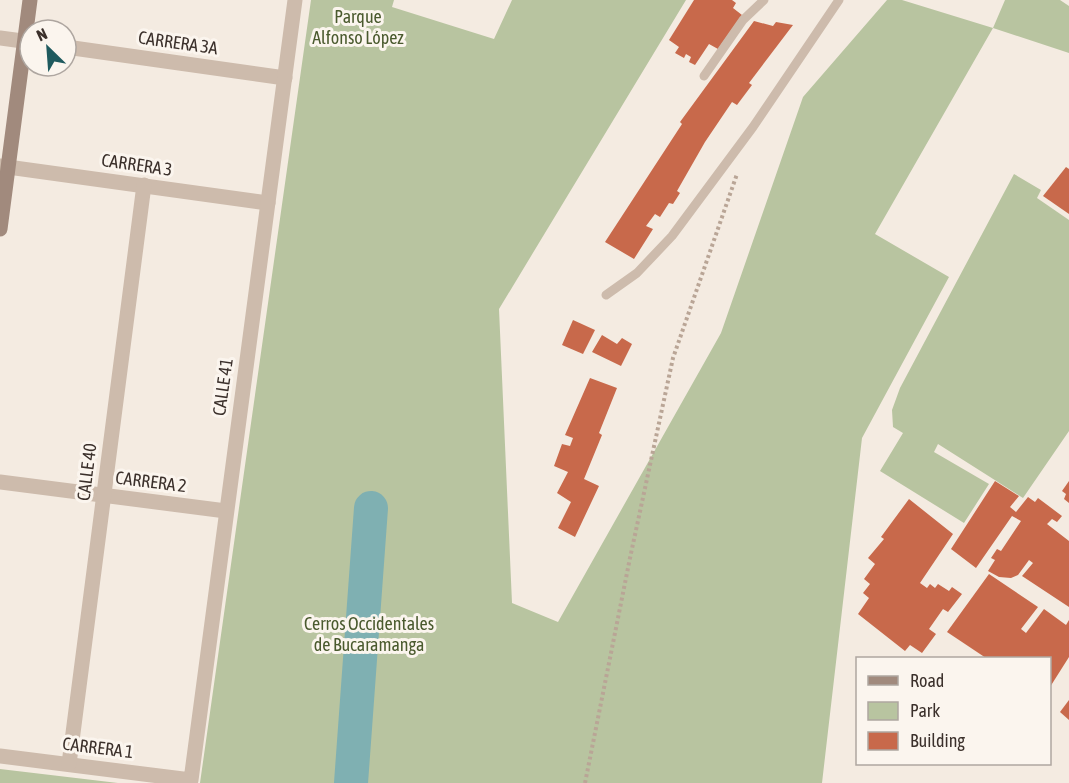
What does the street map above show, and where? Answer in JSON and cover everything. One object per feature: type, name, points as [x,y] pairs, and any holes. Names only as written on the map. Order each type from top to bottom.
[{"type":"street","points":[[29,18],[30,0]]},
{"type":"street","name":"CALLE 41","points":[[191,780],[295,0]]},
{"type":"street","points":[[0,38],[18,41]]},
{"type":"street","name":"CARRERA 3A","points":[[78,49],[285,78]]},
{"type":"street","points":[[0,229],[4,166],[20,78]]},
{"type":"street","name":"CARRERA 3","points":[[4,166],[268,202]]},
{"type":"street","name":"CALLE 40","points":[[69,764],[144,185]]},
{"type":"street","name":"CARRERA 2","points":[[0,482],[226,511]]},
{"type":"street","name":"CARRERA 1","points":[[0,756],[191,780]]},
{"type":"lane","points":[[704,76],[743,20],[764,0]]},
{"type":"lane","points":[[606,295],[637,273],[672,236],[753,128],[838,0]]},
{"type":"path","points":[[585,783],[630,558],[674,358],[738,171]]},
{"type":"green space","name":"Cerros Occidentales de Bucaramanga","points":[[311,0],[394,0],[392,7],[494,39],[512,0],[686,0],[499,309],[512,603],[558,622],[721,333],[803,97],[887,0],[902,0],[993,28],[875,234],[949,277],[862,438],[822,783],[200,783]]},
{"type":"green space","points":[[1005,0],[1060,0],[1069,6],[1069,53],[993,28]]},
{"type":"green space","points":[[1014,174],[1041,190],[1037,198],[1069,220],[1069,431],[1023,498],[938,444],[934,452],[989,484],[964,523],[880,471],[903,433],[893,427],[892,410],[900,388]]},
{"type":"green space","points":[[0,769],[118,783],[0,783]]},
{"type":"building","points":[[694,0],[732,0],[736,3],[733,8],[742,15],[718,49],[709,44],[695,65],[689,62],[691,57],[686,54],[684,58],[675,53],[679,47],[669,40]]},
{"type":"building","points":[[754,21],[773,26],[776,22],[793,25],[749,83],[752,85],[737,105],[732,102],[705,142],[677,191],[680,193],[673,204],[669,203],[660,217],[655,214],[646,226],[653,229],[634,259],[605,242],[682,124],[680,122]]},
{"type":"building","points":[[1066,167],[1069,169],[1069,214],[1043,196]]},
{"type":"building","points":[[573,320],[595,330],[583,354],[562,345]]},
{"type":"building","points":[[602,335],[617,344],[622,338],[632,344],[621,366],[592,352]]},
{"type":"building","points":[[590,378],[617,388],[599,433],[602,435],[584,479],[599,486],[575,537],[558,528],[571,502],[557,493],[568,472],[554,466],[562,444],[570,446],[573,438],[565,435]]},
{"type":"building","points":[[995,481],[1019,496],[1010,507],[1016,512],[1028,497],[1035,502],[1038,498],[1062,516],[1057,522],[1052,519],[1047,524],[1069,541],[1069,607],[1022,576],[1033,563],[1029,560],[1018,575],[1011,578],[999,577],[988,571],[995,560],[991,558],[997,549],[1001,551],[1021,521],[1012,516],[976,568],[951,549]]},
{"type":"building","points":[[1069,481],[1069,503],[1064,499],[1066,494],[1062,491]]},
{"type":"building","points":[[909,499],[953,534],[920,583],[927,588],[930,584],[935,588],[938,584],[949,591],[952,587],[962,594],[948,612],[943,609],[929,629],[936,634],[922,653],[910,645],[905,651],[858,614],[869,598],[863,593],[870,584],[864,579],[875,564],[868,558],[884,539],[881,537]]},
{"type":"building","points":[[989,574],[1038,607],[1021,629],[1026,633],[1044,609],[1066,625],[1069,620],[1069,657],[1051,685],[1051,657],[984,657],[947,632]]},
{"type":"building","points":[[1069,700],[1069,720],[1060,712]]},
{"type":"waterway","points":[[351,783],[371,508]]},
{"type":"park label","name":"Parque Alfonso López","points":[[358,27]]}]
